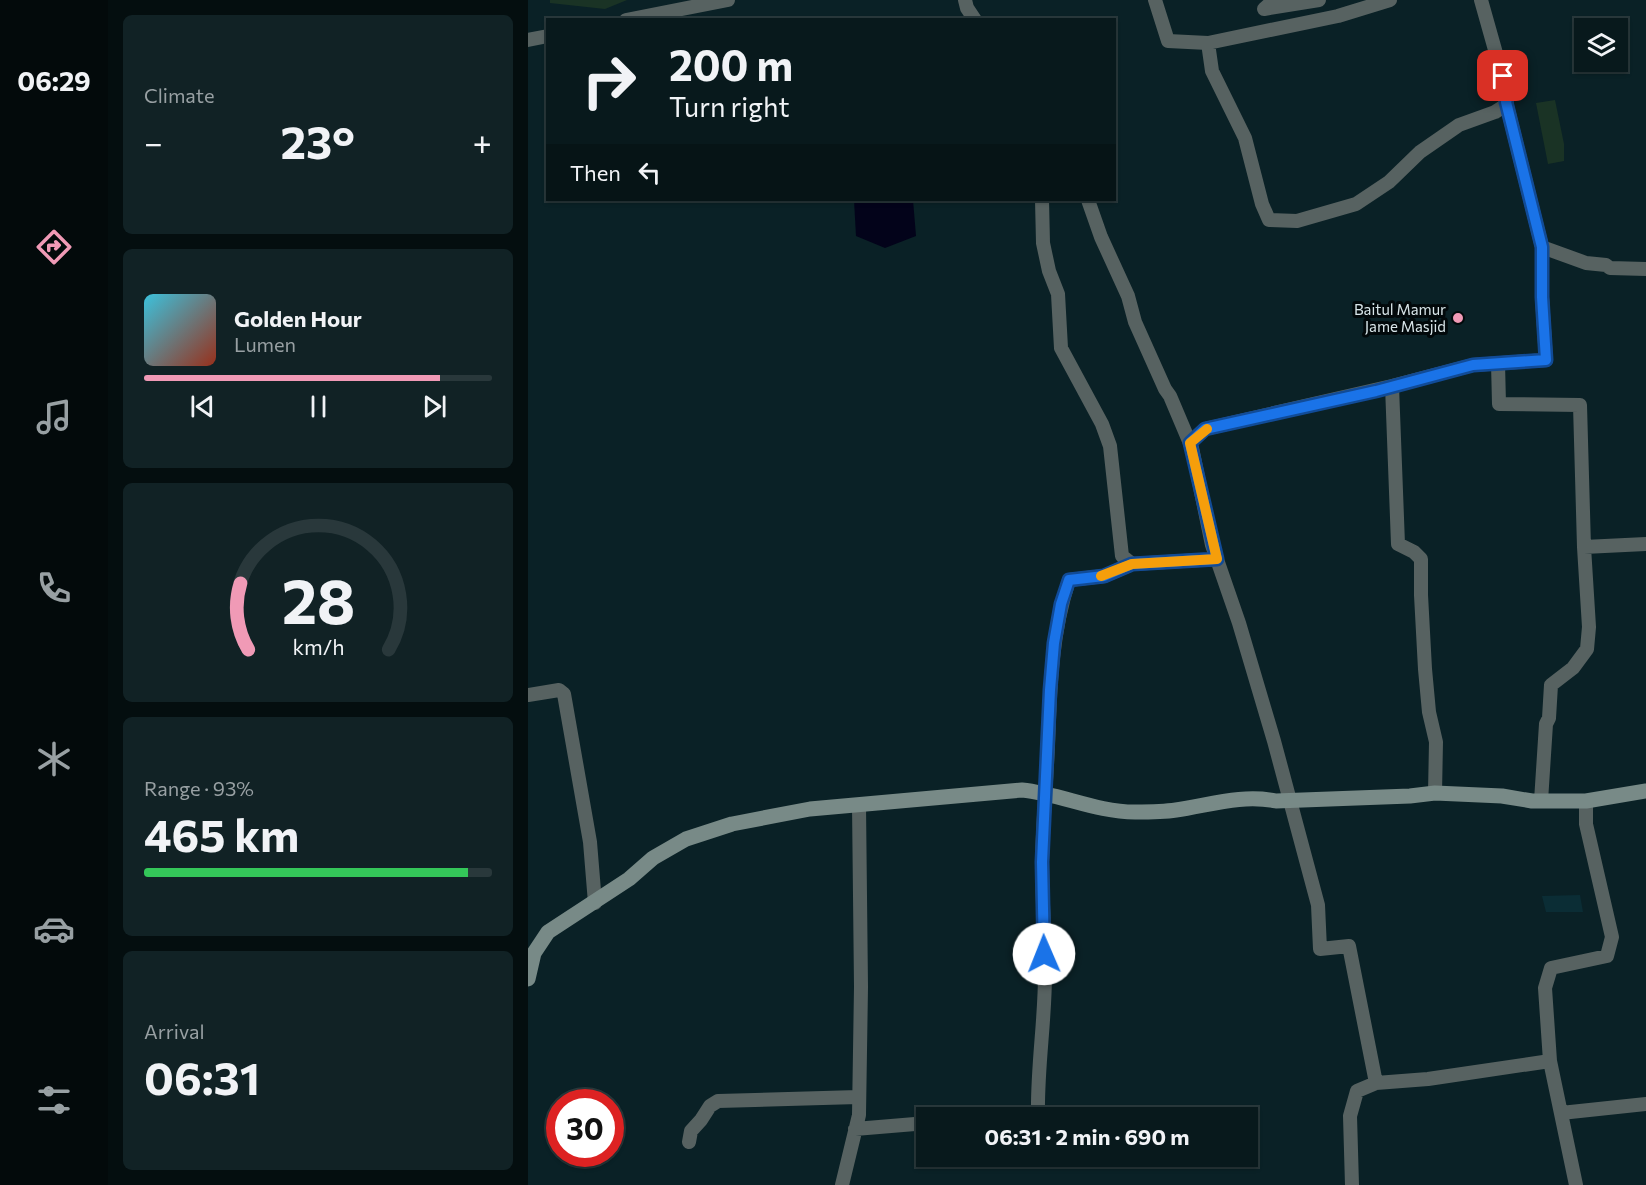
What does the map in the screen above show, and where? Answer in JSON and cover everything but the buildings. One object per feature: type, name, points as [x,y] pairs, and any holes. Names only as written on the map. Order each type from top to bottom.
[{"type":"street","points":[[636,18],[728,0]]},
{"type":"street","points":[[965,0],[974,18]]},
{"type":"street","points":[[1155,0],[1168,41],[1208,43],[1338,16],[1390,0]]},
{"type":"street","points":[[1274,28],[1266,3],[1320,0]]},
{"type":"street","points":[[1208,43],[1212,71],[1245,138],[1262,204],[1269,220],[1297,221],[1356,204],[1389,182],[1420,152],[1459,125],[1495,112],[1506,105],[1508,96],[1481,0]]},
{"type":"street","points":[[528,40],[546,36]]},
{"type":"street","points":[[1190,443],[1205,429],[1392,387],[1473,365],[1546,360],[1542,307],[1542,247],[1506,102]]},
{"type":"street","points":[[1042,201],[1043,243],[1049,271],[1058,294],[1061,348],[1102,424],[1110,446],[1122,556],[1132,564]]},
{"type":"street","points":[[1088,201],[1101,237],[1128,296],[1135,322],[1190,443],[1217,559],[1242,634],[1318,905],[1320,949],[1349,946],[1376,1083]]},
{"type":"street","points":[[1542,247],[1610,268],[1646,269]]},
{"type":"street","points":[[1498,363],[1499,404],[1580,405],[1589,627],[1587,649],[1573,668],[1551,685],[1550,718],[1546,724],[1541,801]]},
{"type":"street","points":[[1392,387],[1398,544],[1414,552],[1421,559],[1425,669],[1429,712],[1436,742],[1435,793]]},
{"type":"street","points":[[1584,547],[1646,544]]},
{"type":"street","points":[[1038,1107],[1037,1081],[1041,1064],[1044,994],[1042,862],[1054,643],[1061,604],[1069,580],[1104,576],[1132,564],[1217,559]]},
{"type":"street","points":[[528,695],[559,690],[564,694],[590,842],[595,903]]},
{"type":"street","points":[[528,979],[534,953],[548,932],[595,903],[629,879],[653,858],[686,839],[732,824],[810,809],[1022,790],[1046,792],[1101,809],[1132,812],[1174,811],[1240,798],[1276,801],[1435,793],[1502,796],[1541,801],[1586,801],[1646,791]]},
{"type":"street","points":[[1576,1185],[1550,1061],[1545,988],[1551,968],[1607,956],[1612,937],[1586,824],[1586,801]]},
{"type":"street","points":[[842,1185],[859,1115],[861,987],[859,805]]},
{"type":"street","points":[[1352,1185],[1350,1116],[1357,1091],[1376,1083],[1428,1079],[1550,1061]]},
{"type":"street","points":[[689,1142],[691,1131],[710,1106],[718,1101],[858,1097]]},
{"type":"street","points":[[1561,1113],[1646,1104]]},
{"type":"street","points":[[855,1129],[916,1125]]},
{"type":"shaded area","points":[[854,201],[913,201],[916,236],[885,248],[856,236]]},
{"type":"shaded area","points":[[1580,895],[1583,912],[1546,912],[1542,896]]},
{"type":"green space","points":[[550,0],[627,0],[605,9],[550,3]]},
{"type":"green space","points":[[1555,100],[1564,144],[1564,161],[1548,164],[1536,103]]},
{"type":"slow traffic","points":[[1101,576],[1132,564],[1217,559],[1206,520],[1190,443],[1207,429]]},
{"type":"place","name":"Baitul Mamur Jame Masjid","points":[[1458,318]]},
{"type":"route","points":[[1044,954],[1042,862],[1050,690],[1054,643],[1061,604],[1069,580],[1104,576],[1132,564],[1217,559],[1206,520],[1190,443],[1205,429],[1376,391],[1473,365],[1546,360],[1542,247],[1506,102],[1508,96],[1503,76]]}]
